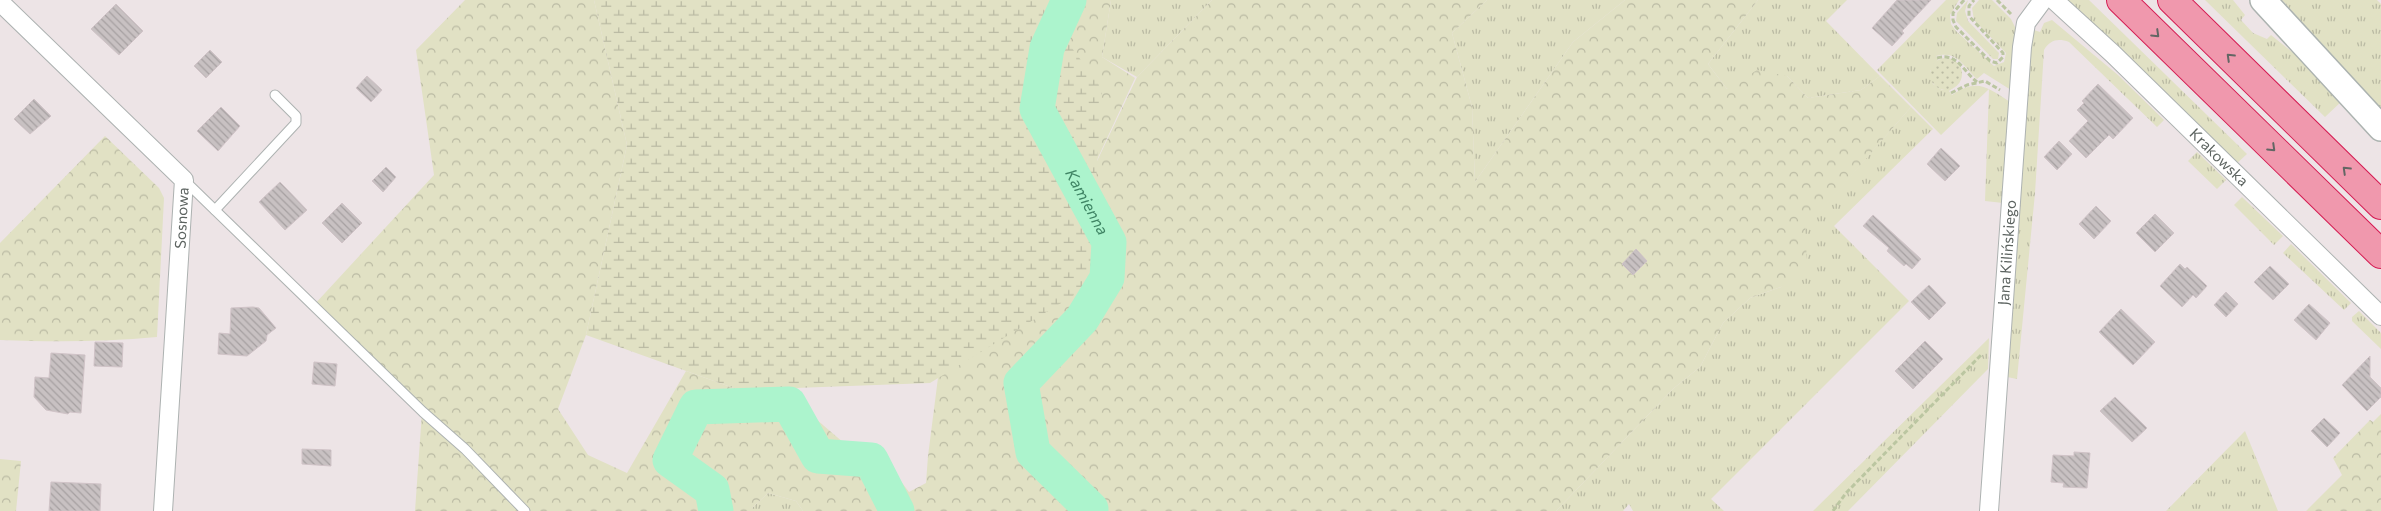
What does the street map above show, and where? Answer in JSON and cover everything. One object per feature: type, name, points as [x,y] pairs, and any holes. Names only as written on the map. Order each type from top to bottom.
[{"type":"highway","points":[[2121,0],[2381,254]]},
{"type":"highway","points":[[2172,0],[2381,204]]},
{"type":"street","name":"Jana Kilińskiego","points":[[1988,511],[2024,30],[2030,16],[2042,0]]},
{"type":"street","name":"Krakowska","points":[[2054,0],[2113,54],[2381,316]]},
{"type":"street","points":[[2263,0],[2381,128]]},
{"type":"street","name":"Sosnowa","points":[[0,2],[184,180],[163,511]]},
{"type":"lane","points":[[215,210],[296,124],[296,116],[275,95]]},
{"type":"lane","points":[[184,180],[423,412],[465,449],[525,511]]},
{"type":"path","points":[[1964,0],[1953,13],[1954,24],[1990,61],[1997,63],[2002,60],[2002,52],[1969,16],[1969,6],[1974,0]]},
{"type":"path","points":[[1937,58],[1947,56],[1955,58],[1977,82]]},
{"type":"path","points":[[1951,93],[1961,87],[1985,81],[2018,100]]},
{"type":"path","points":[[1833,511],[1846,493],[2002,333]]},
{"type":"green space","points":[[465,0],[594,0],[627,145],[586,335],[558,409],[588,455],[627,473],[686,371],[739,390],[789,396],[844,443],[877,450],[909,492],[926,483],[940,362],[952,0],[1111,0],[1102,57],[1135,78],[1069,220],[1137,77],[1212,0],[1487,0],[1452,33],[1472,107],[1475,182],[1573,42],[1625,0],[1758,0],[1708,64],[1727,89],[1757,70],[1787,76],[1808,98],[1861,90],[1880,76],[1911,107],[1805,229],[1807,261],[1781,287],[1750,298],[1723,323],[1700,367],[1674,388],[1556,511],[803,511],[796,501],[768,493],[752,508],[752,511],[415,511],[422,412],[313,306],[434,175],[416,50]]},
{"type":"green space","points":[[594,0],[1037,0],[1102,89],[1089,286],[930,383],[739,390],[586,335],[627,145]]},
{"type":"green space","points":[[1111,0],[1212,0],[1137,77],[1102,57]]},
{"type":"green space","points":[[1487,0],[1625,0],[1573,42],[1475,182],[1472,107],[1452,33]]},
{"type":"green space","points":[[1758,0],[1847,0],[1826,21],[1880,76],[1861,90],[1808,98],[1787,76],[1727,89],[1708,64]]},
{"type":"green space","points":[[1946,0],[1959,0],[1950,15],[1951,24],[1956,31],[1994,66],[2004,62],[2006,53],[1974,20],[1972,8],[1979,0],[1992,0],[2011,19],[2016,29],[2011,90],[1984,73],[1977,79],[1955,57],[1949,55],[1936,56],[1938,60],[1930,71],[1933,84],[1942,90],[1953,88],[1949,91],[1952,95],[1968,87],[1982,86],[1989,89],[1941,135],[1877,70]]},
{"type":"green space","points":[[1968,0],[1965,11],[1968,21],[1999,53],[1998,59],[1993,59],[1956,21],[1957,13]]},
{"type":"green space","points":[[2065,0],[2089,0],[2247,154],[2234,166]]},
{"type":"green space","points":[[2205,0],[2233,0],[2245,15],[2241,20],[2253,33],[2267,39],[2271,35],[2322,76],[2343,100],[2325,117]]},
{"type":"green space","points":[[2282,0],[2377,0],[2381,4],[2381,109]]},
{"type":"green space","points":[[2052,20],[2118,75],[2164,120],[2157,127],[2069,42],[2055,41],[2044,50],[2035,193],[2017,379],[2007,377],[2032,38],[2034,30],[2040,32],[2044,23]]},
{"type":"green space","points":[[1946,58],[1952,59],[1957,63],[1961,68],[1961,80],[1957,85],[1952,89],[1946,90],[1940,89],[1935,85],[1931,80],[1930,74],[1931,68],[1935,63],[1940,59]]},
{"type":"green space","points":[[1989,89],[2010,102],[2003,203],[1985,201]]},
{"type":"green space","points":[[1911,107],[1933,129],[1834,226],[1909,301],[1711,499],[1724,511],[1633,511],[1629,504],[1623,511],[1556,511],[1674,388],[1700,367],[1723,323],[1750,298],[1781,287],[1804,229]]},
{"type":"green space","points":[[105,136],[159,188],[164,198],[157,337],[78,341],[0,340],[0,243]]},
{"type":"green space","points":[[2197,152],[2226,180],[2217,189],[2188,161]]},
{"type":"green space","points":[[2242,197],[2283,236],[2274,245],[2234,205]]},
{"type":"green space","points":[[2291,244],[2351,303],[2344,310],[2283,253]]},
{"type":"green space","points":[[2359,311],[2381,333],[2381,349],[2352,321],[2352,317]]},
{"type":"green space","points":[[1989,338],[1988,369],[1848,511],[1813,511]]},
{"type":"green space","points":[[2381,414],[2381,511],[2306,511],[2342,475],[2333,458],[2370,420],[2373,422]]},
{"type":"green space","points":[[2245,431],[2278,511],[2166,511]]},
{"type":"green space","points":[[0,459],[21,461],[16,511],[0,511]]},
{"type":"green space","points":[[768,493],[796,501],[803,511],[752,511],[751,509]]},
{"type":"building","points":[[1897,0],[1931,0],[1902,31],[1904,33],[1892,46],[1872,28]]},
{"type":"building","points":[[116,4],[143,31],[119,55],[91,29]]},
{"type":"building","points":[[210,50],[222,62],[206,78],[194,66]]},
{"type":"building","points":[[367,76],[382,90],[371,102],[356,88]]},
{"type":"building","points":[[2098,84],[2133,118],[2113,139],[2109,135],[2086,158],[2069,141],[2088,121],[2077,110],[2084,103],[2082,101]]},
{"type":"building","points":[[34,99],[51,116],[30,134],[14,119]]},
{"type":"building","points":[[221,107],[240,126],[218,151],[197,131]]},
{"type":"building","points":[[2059,141],[2072,154],[2057,170],[2044,157]]},
{"type":"building","points":[[1941,148],[1960,166],[1945,181],[1927,164]]},
{"type":"building","points":[[386,167],[396,177],[383,192],[372,181]]},
{"type":"building","points":[[280,182],[307,210],[285,230],[259,202]]},
{"type":"building","points":[[342,203],[362,223],[342,243],[322,223]]},
{"type":"building","points":[[2096,206],[2111,221],[2094,239],[2079,224]]},
{"type":"building","points":[[2155,214],[2174,233],[2155,252],[2136,233]]},
{"type":"building","points":[[1873,215],[1921,259],[1912,269],[1906,264],[1904,266],[1887,251],[1889,248],[1863,226]]},
{"type":"building","points":[[1636,249],[1647,261],[1633,275],[1622,264]]},
{"type":"building","points":[[2180,264],[2185,269],[2187,267],[2207,286],[2196,298],[2193,295],[2182,307],[2160,286]]},
{"type":"building","points":[[2270,266],[2289,284],[2273,300],[2254,282]]},
{"type":"building","points":[[1929,285],[1946,303],[1929,320],[1911,302]]},
{"type":"building","points":[[2226,292],[2238,304],[2226,317],[2214,305]]},
{"type":"building","points":[[2309,304],[2330,323],[2316,340],[2294,320]]},
{"type":"building","points":[[231,308],[259,308],[276,328],[267,335],[266,341],[247,356],[218,354],[219,333],[230,334]]},
{"type":"building","points":[[2121,309],[2155,342],[2133,365],[2099,332]]},
{"type":"building","points":[[1925,341],[1943,359],[1913,389],[1895,371]]},
{"type":"building","points":[[95,342],[123,343],[122,367],[94,366]]},
{"type":"building","points":[[51,353],[85,355],[81,413],[70,412],[68,414],[46,410],[34,397],[35,377],[49,378]]},
{"type":"building","points":[[2370,356],[2370,377],[2381,388],[2381,397],[2367,411],[2342,385]]},
{"type":"building","points":[[314,362],[337,364],[335,386],[312,384]]},
{"type":"building","points":[[2115,397],[2147,428],[2132,442],[2100,411]]},
{"type":"building","points":[[2324,418],[2340,433],[2327,447],[2311,431]]},
{"type":"building","points":[[302,449],[331,450],[331,466],[302,464]]},
{"type":"building","points":[[2074,452],[2090,453],[2087,488],[2063,487],[2064,483],[2051,482],[2053,455],[2074,456]]},
{"type":"building","points":[[51,482],[101,484],[100,511],[49,511]]},
{"type":"waterway","name":"Kamienna","points":[[1069,0],[1047,48],[1037,109],[1109,242],[1107,278],[1082,319],[1021,383],[1033,452],[1091,509],[1090,511]]},
{"type":"waterway","name":"Kamienna","points":[[716,511],[712,490],[670,460],[696,407],[789,404],[818,456],[871,460],[897,511]]}]
